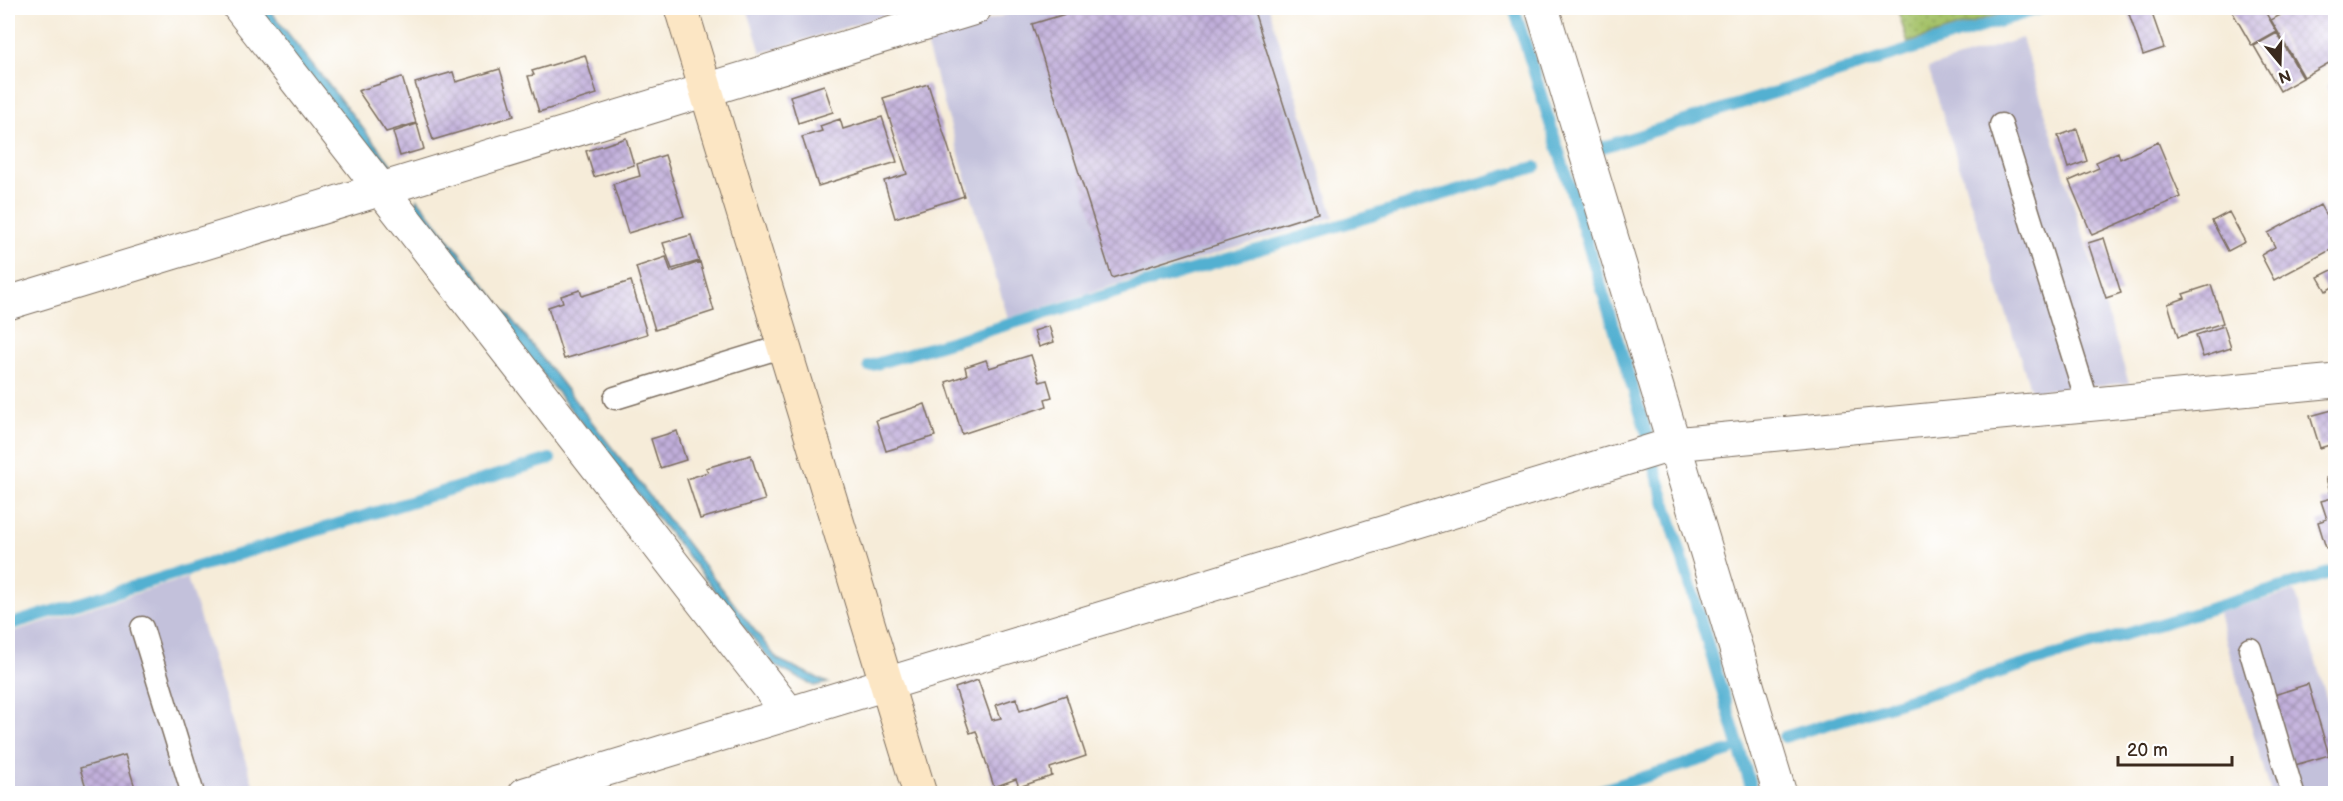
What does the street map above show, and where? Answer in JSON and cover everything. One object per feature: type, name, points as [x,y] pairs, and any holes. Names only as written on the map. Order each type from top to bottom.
[{"type":"street","points":[[240,8],[789,713]]},
{"type":"street","points":[[681,8],[920,794]]},
{"type":"street","points":[[8,303],[975,8]]},
{"type":"street","points":[[1542,8],[1780,794]]},
{"type":"street","points":[[525,794],[1674,444],[2336,381]]},
{"type":"lane","points":[[2001,125],[2088,405]]},
{"type":"lane","points":[[615,398],[784,346]]},
{"type":"lane","points":[[142,628],[193,794]]},
{"type":"lane","points":[[2250,649],[2293,794]]},
{"type":"shaded area","points":[[747,8],[909,8],[761,53]]},
{"type":"shaded area","points":[[1027,8],[1269,8],[1334,217],[1008,318],[925,40]]},
{"type":"shaded area","points":[[2022,38],[2129,383],[2031,391],[1928,68]]},
{"type":"shaded area","points":[[187,578],[256,793],[8,794],[8,633]]},
{"type":"shaded area","points":[[2295,591],[2335,727],[2335,793],[2271,793],[2218,613]]},
{"type":"green space","points":[[1897,8],[2018,8],[1908,43]]},
{"type":"water","points":[[253,8],[268,8],[392,165],[379,169]]},
{"type":"water","points":[[417,198],[777,659],[828,683],[814,686],[775,666],[413,211]]},
{"type":"building","points":[[1085,8],[1253,8],[1318,213],[1112,278],[1032,24]]},
{"type":"building","points":[[2127,8],[2150,8],[2164,48],[2143,55]]},
{"type":"building","points":[[2230,8],[2263,8],[2277,32],[2252,46]]},
{"type":"building","points":[[2293,8],[2336,8],[2336,59],[2304,77],[2271,20]]},
{"type":"building","points":[[2277,33],[2303,78],[2280,91],[2254,46]]},
{"type":"building","points":[[585,55],[597,94],[539,112],[528,76],[534,75],[532,71]]},
{"type":"building","points":[[500,69],[514,116],[433,140],[415,83],[453,72],[456,82]]},
{"type":"building","points":[[402,77],[416,123],[386,132],[358,91]]},
{"type":"building","points":[[2336,82],[2336,107],[2335,107],[2327,86]]},
{"type":"building","points":[[928,84],[964,196],[895,218],[884,181],[907,174],[883,98]]},
{"type":"building","points":[[824,85],[833,112],[798,123],[790,96]]},
{"type":"building","points":[[882,117],[897,162],[818,186],[802,137],[822,131],[820,126],[840,119],[843,129]]},
{"type":"building","points":[[417,124],[424,149],[400,156],[393,132]]},
{"type":"building","points":[[2077,129],[2087,161],[2068,168],[2058,136]]},
{"type":"building","points":[[626,138],[634,165],[594,177],[586,151]]},
{"type":"building","points":[[2158,142],[2181,197],[2092,235],[2069,181],[2099,168],[2096,162],[2118,152],[2120,159]]},
{"type":"building","points":[[665,155],[684,216],[628,233],[613,184],[640,176],[637,164]]},
{"type":"building","points":[[2320,205],[2336,233],[2336,247],[2274,280],[2261,255],[2275,247],[2268,233]]},
{"type":"building","points":[[2229,212],[2245,242],[2228,251],[2212,221]]},
{"type":"building","points":[[691,235],[699,261],[672,269],[663,243]]},
{"type":"building","points":[[2104,238],[2121,293],[2106,298],[2088,243]]},
{"type":"building","points":[[666,257],[671,272],[700,262],[714,311],[655,330],[636,267]]},
{"type":"building","points":[[2336,268],[2336,285],[2326,291],[2318,277]]},
{"type":"building","points":[[631,281],[647,334],[564,359],[548,307],[563,302],[561,296],[580,290],[582,296]]},
{"type":"building","points":[[2211,285],[2223,323],[2178,337],[2168,304],[2185,298],[2183,294]]},
{"type":"building","points":[[1049,326],[1054,342],[1039,347],[1034,331]]},
{"type":"building","points":[[2224,326],[2231,348],[2203,357],[2196,335]]},
{"type":"building","points":[[1031,355],[1040,382],[1047,380],[1052,397],[1045,399],[1047,406],[962,434],[946,382],[967,375],[965,367],[986,360],[989,368]]},
{"type":"building","points":[[925,404],[935,436],[886,451],[876,420]]},
{"type":"building","points":[[2336,409],[2336,443],[2320,448],[2310,416]]},
{"type":"building","points":[[677,431],[686,460],[660,468],[651,439]]},
{"type":"building","points":[[751,455],[765,500],[700,519],[687,479],[708,472],[706,468]]},
{"type":"building","points":[[2336,475],[2336,546],[2326,548],[2318,522],[2327,519],[2321,501],[2332,498],[2326,478]]},
{"type":"building","points":[[978,680],[992,720],[1001,718],[996,705],[1016,698],[1020,711],[1066,695],[1086,756],[1050,768],[1052,776],[1019,787],[1016,779],[994,787],[976,731],[970,733],[955,688]]},
{"type":"building","points":[[2308,684],[2329,755],[2295,765],[2274,695]]},
{"type":"building","points":[[125,755],[137,794],[88,794],[80,768]]},
{"type":"waterway","points":[[1514,8],[1648,437]]},
{"type":"waterway","points":[[1603,147],[2041,8]]},
{"type":"waterway","points":[[869,366],[1535,167]]},
{"type":"waterway","points":[[8,625],[550,459]]},
{"type":"waterway","points":[[1655,468],[1753,794]]},
{"type":"waterway","points":[[1784,737],[2336,571]]},
{"type":"waterway","points":[[1589,794],[1729,751]]}]
